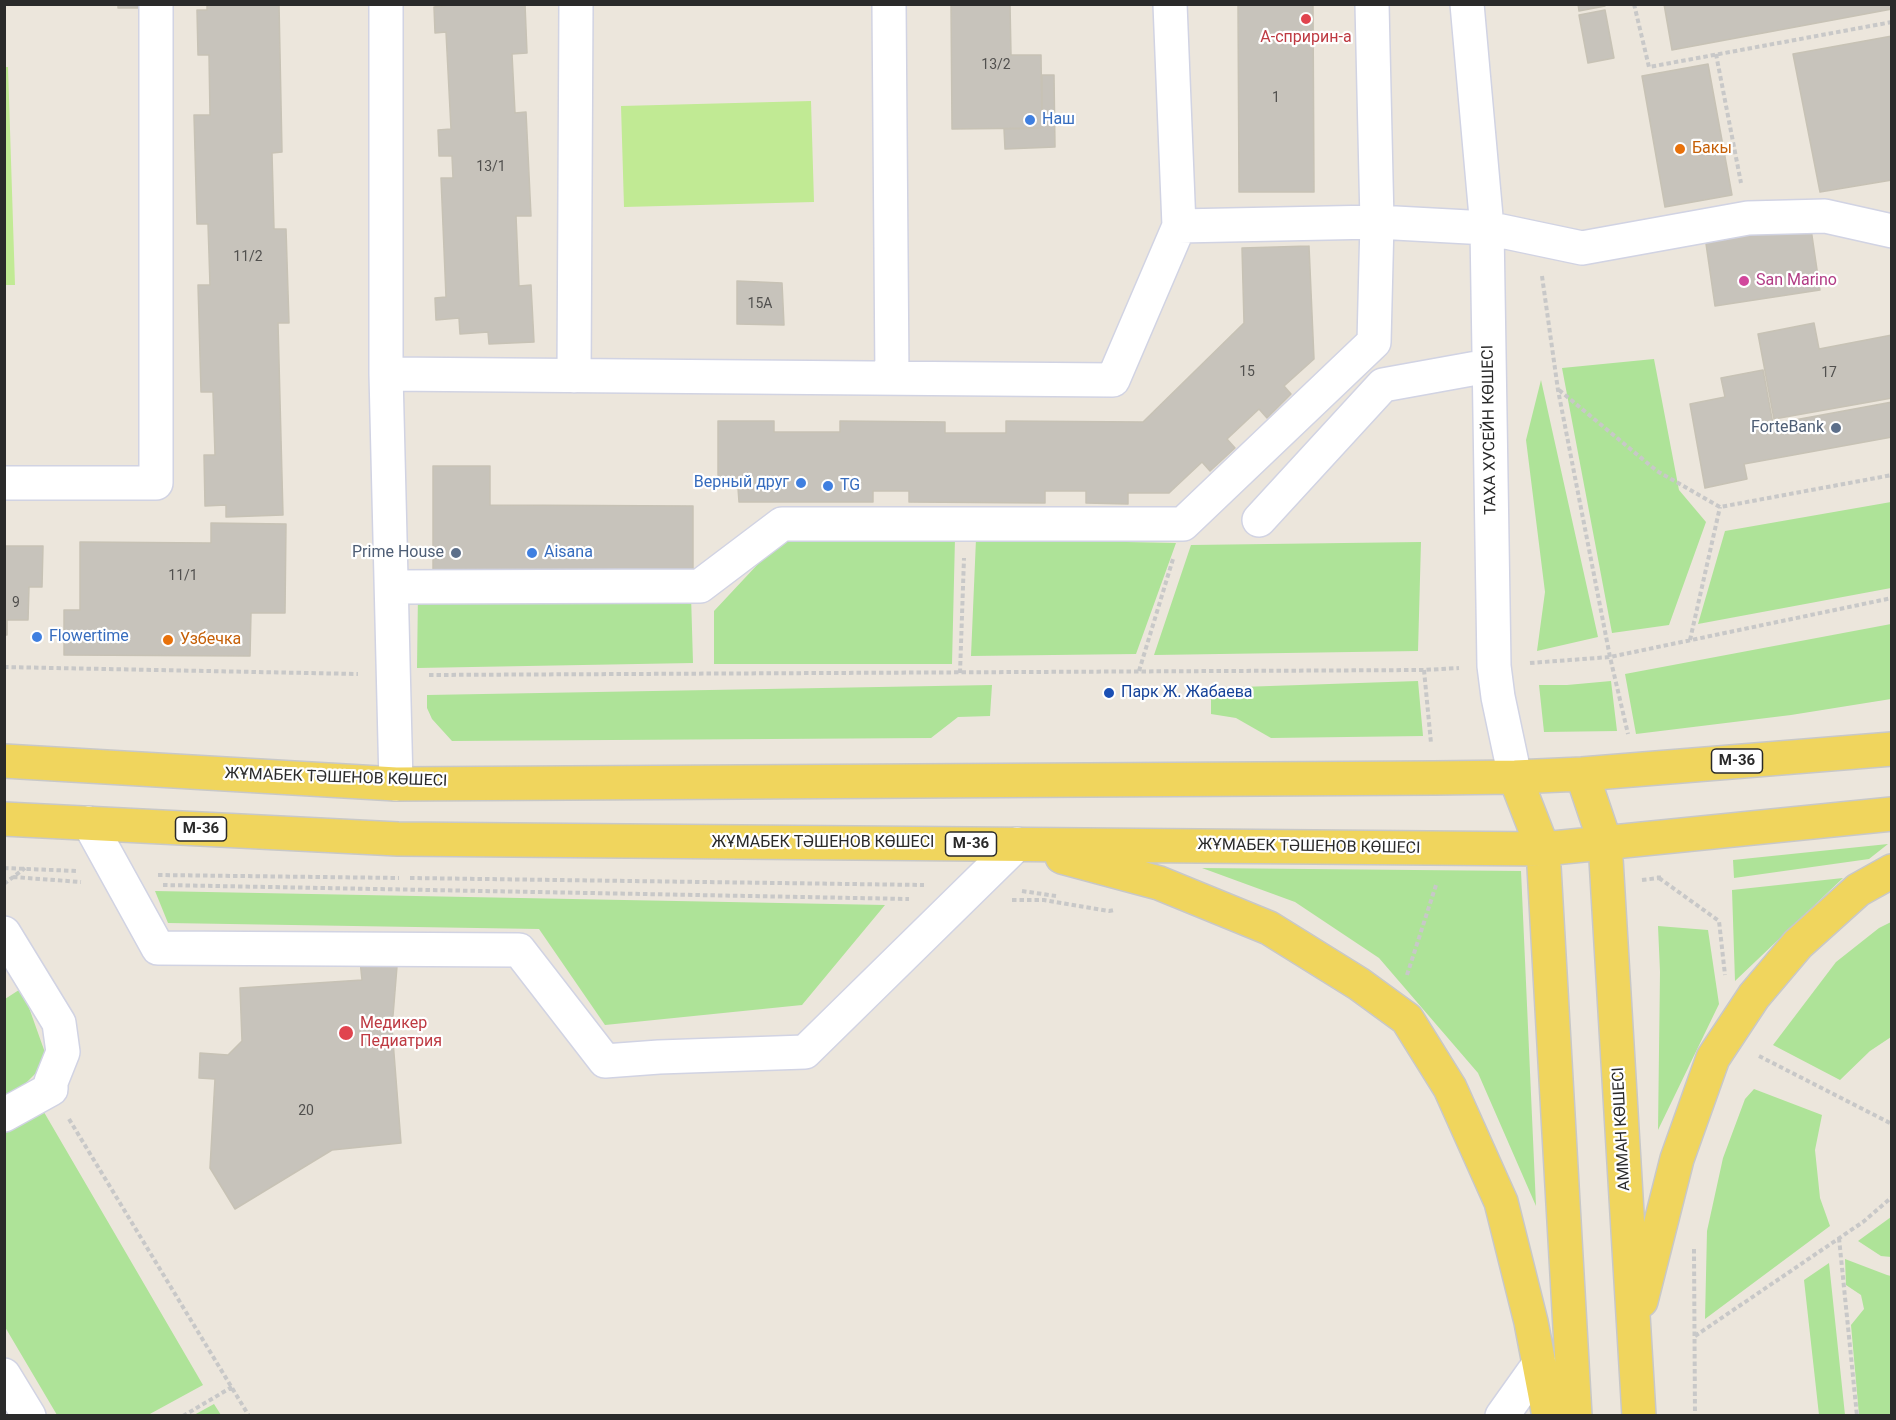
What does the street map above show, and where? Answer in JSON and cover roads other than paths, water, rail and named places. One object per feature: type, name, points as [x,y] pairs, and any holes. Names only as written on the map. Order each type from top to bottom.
[{"type":"main road","name":"ЖҰМАБЕК ТӘШЕНОВ КӨШЕСІ","points":[[4,761],[396,784],[1434,778],[1582,774],[1892,749]]},
{"type":"main road","name":"АММАН КӨШЕСІ","points":[[1582,774],[1605,842],[1639,1416]]},
{"type":"main road","name":"ТАХА ХУСЕЙН КӨШЕСІ","points":[[1515,777],[1543,849]]},
{"type":"main road","name":"ЖҰМАБЕК ТӘШЕНОВ КӨШЕСІ","points":[[4,819],[398,839],[1543,849],[1892,814]]},
{"type":"main road","points":[[1017,844],[1159,883],[1269,928],[1359,984],[1407,1018],[1450,1088],[1501,1202],[1531,1322],[1549,1416]]},
{"type":"main road","points":[[1543,849],[1575,1416]]},
{"type":"main road","points":[[1634,1332],[1677,1159],[1713,1058],[1754,996],[1798,944],[1857,890],[1892,870]]},
{"type":"street","points":[[386,4],[386,374],[396,784]]},
{"type":"street","points":[[574,376],[576,4]]},
{"type":"street","points":[[890,4],[892,378]]},
{"type":"street","points":[[386,374],[1113,380],[1179,226],[1170,4]]},
{"type":"street","points":[[392,587],[700,586],[782,524],[1183,524],[1374,342],[1377,222],[1372,4]]},
{"type":"street","name":"ТАХА ХУСЕЙН КӨШЕСІ","points":[[1467,4],[1487,228],[1494,666],[1498,697],[1515,777]]},
{"type":"street","points":[[4,483],[156,483],[156,5]]},
{"type":"street","points":[[1179,226],[1377,222],[1487,228],[1582,248],[1748,218],[1825,216],[1892,231]]},
{"type":"street","points":[[1259,520],[1383,385],[1488,366]]},
{"type":"street","points":[[89,823],[158,948],[519,950],[605,1061],[805,1052],[1017,844]]},
{"type":"street","points":[[4,933],[59,1023],[63,1052],[51,1082],[51,1089],[4,1115]]},
{"type":"street","points":[[1502,1416],[1539,1364]]},
{"type":"street","points":[[4,1375],[28,1416]]},
{"type":"place","name":"А-спририн-а","points":[[1306,19]]},
{"type":"place","name":"Наш","points":[[1030,120]]},
{"type":"place","name":"Бакы","points":[[1680,149]]},
{"type":"place","name":"San Marino","points":[[1744,281]]},
{"type":"place","name":"ForteBank","points":[[1836,428]]},
{"type":"place","name":"Верный друг","points":[[801,483]]},
{"type":"place","name":"TG","points":[[828,486]]},
{"type":"place","name":"Prime House","points":[[456,553]]},
{"type":"place","name":"Aisana","points":[[532,553]]},
{"type":"place","name":"Flowertime","points":[[37,637]]},
{"type":"place","name":"Узбечка","points":[[168,640]]},
{"type":"place","name":"Парк Ж. Жабаева","points":[[1109,693]]},
{"type":"place","name":"Медикер Педиатрия","points":[[346,1033]]}]
